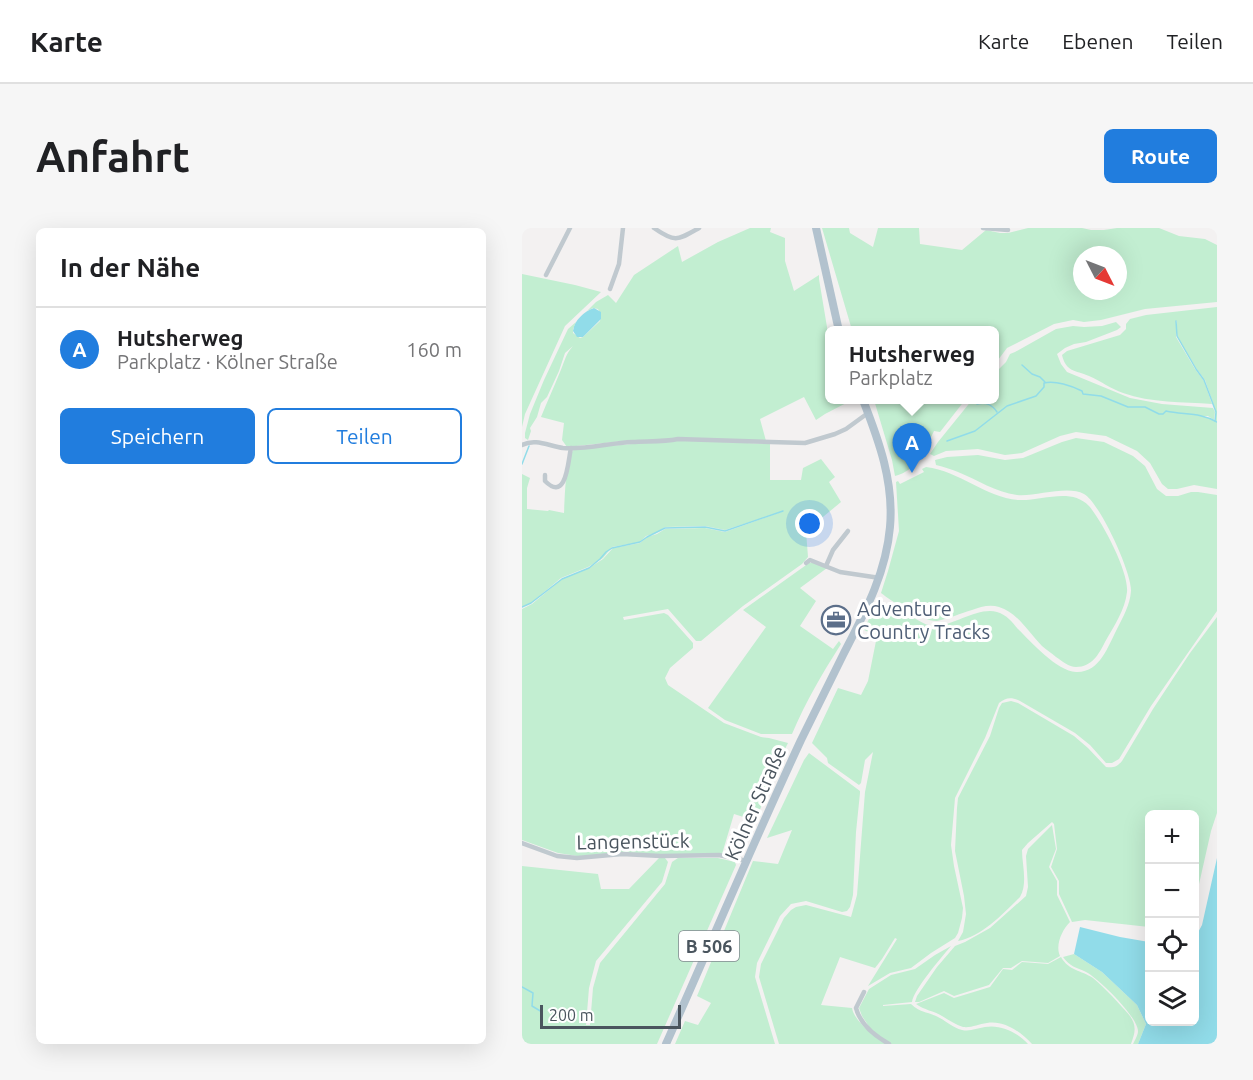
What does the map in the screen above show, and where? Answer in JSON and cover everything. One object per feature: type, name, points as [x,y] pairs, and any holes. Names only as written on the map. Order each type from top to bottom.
[{"type":"main road","points":[[816,228],[838,326]]},
{"type":"main road","name":"Kölner Straße","points":[[666,1044],[801,741],[880,578],[890,528],[890,499],[882,450],[865,404]]},
{"type":"street","points":[[546,275],[570,228]]},
{"type":"street","points":[[609,289],[619,264],[623,228]]},
{"type":"street","points":[[654,228],[672,238],[682,237],[699,228]]},
{"type":"street","points":[[983,228],[1008,230]]},
{"type":"street","points":[[523,444],[536,442],[571,448],[678,439],[805,443],[846,429],[868,413]]},
{"type":"street","points":[[545,475],[545,481],[550,486],[562,485],[571,448]]},
{"type":"street","points":[[826,566],[833,550],[848,531]]},
{"type":"street","points":[[806,563],[810,560],[840,572],[880,578]]},
{"type":"street","name":"Langenstück","points":[[522,843],[558,855],[577,858],[622,854],[719,855],[747,861]]},
{"type":"street","points":[[864,992],[856,1008],[857,1014],[871,1031],[889,1044]]},
{"type":"green space","points":[[750,228],[771,228],[770,232],[785,238],[785,261],[794,291],[819,275],[827,326],[825,326],[825,404],[844,404],[816,420],[804,397],[760,419],[766,441],[633,440],[567,447],[562,440],[564,423],[541,417],[573,346],[565,353],[547,397],[541,403],[537,417],[530,428],[528,440],[525,438],[530,414],[568,329],[576,322],[573,333],[580,338],[583,337],[600,321],[601,315],[598,309],[593,308],[587,311],[596,302],[608,295],[616,303],[634,275],[678,246],[682,262]]},
{"type":"green space","points":[[822,228],[849,228],[850,233],[873,247],[878,228],[919,228],[920,244],[962,250],[986,230],[1008,233],[1028,228],[1104,230],[1159,228],[1179,236],[1205,239],[1217,245],[1217,302],[1145,309],[1101,320],[1084,322],[1073,320],[1054,324],[1007,348],[999,359],[999,326],[851,326]]},
{"type":"green space","points":[[522,274],[601,292],[565,326],[525,414],[522,427]]},
{"type":"green space","points":[[1217,307],[1217,421],[1215,421],[1216,412],[1205,380],[1177,336],[1177,321],[1176,337],[1204,381],[1212,404],[1167,402],[1134,396],[1072,370],[1066,365],[1062,355],[1067,351],[1120,335],[1126,329],[1126,324],[1130,319]]},
{"type":"green space","points":[[1116,322],[1121,327],[1065,348],[1057,354],[1061,364],[1067,372],[1130,398],[1162,404],[1213,408],[1214,420],[1203,416],[1217,422],[1217,489],[1194,485],[1168,489],[1162,484],[1150,463],[1137,451],[1106,436],[1076,432],[1060,436],[1022,453],[1005,455],[978,449],[946,451],[934,456],[930,454],[969,404],[999,404],[999,369],[1010,354],[1056,329],[1073,326],[1102,326]]},
{"type":"green space","points":[[875,404],[962,404],[940,432],[934,431],[923,452],[909,469],[895,476]]},
{"type":"green space","points":[[1076,438],[1104,442],[1133,456],[1145,466],[1157,489],[1166,496],[1178,496],[1191,492],[1217,495],[1217,611],[1151,706],[1119,759],[1112,763],[1106,763],[1090,745],[1075,733],[1020,701],[1009,698],[999,703],[985,738],[955,798],[951,845],[963,908],[958,933],[955,938],[911,968],[890,973],[868,986],[897,939],[895,938],[875,968],[840,957],[821,1005],[852,1008],[861,1023],[887,1044],[779,1044],[759,977],[761,964],[784,918],[796,907],[806,905],[851,917],[857,895],[865,792],[873,752],[865,760],[859,785],[828,763],[827,758],[812,743],[838,688],[861,695],[868,681],[877,636],[862,629],[878,600],[883,602],[882,608],[885,610],[901,615],[903,611],[932,626],[943,625],[982,612],[997,612],[1009,619],[1053,661],[1061,667],[1076,672],[1091,668],[1097,663],[1122,620],[1128,606],[1130,582],[1114,539],[1098,510],[1084,494],[1060,491],[1017,495],[994,489],[936,465],[935,460],[978,455],[1005,460],[1023,458]]},
{"type":"green space","points":[[678,440],[770,444],[770,480],[801,480],[803,468],[821,459],[835,477],[829,482],[841,502],[806,531],[808,557],[802,564],[743,606],[701,641],[696,641],[668,609],[623,617],[624,620],[664,613],[668,615],[693,643],[693,648],[670,668],[665,678],[668,685],[724,723],[761,737],[788,743],[773,773],[756,821],[734,814],[722,854],[577,856],[558,853],[522,840],[522,609],[532,604],[562,579],[589,568],[603,559],[613,548],[640,543],[647,537],[665,529],[705,528],[725,532],[784,511],[725,530],[705,526],[665,527],[646,536],[640,542],[612,547],[603,558],[561,578],[531,603],[522,607],[522,474],[530,478],[527,488],[527,509],[564,513],[567,470],[574,449]]},
{"type":"green space","points":[[926,467],[938,469],[995,495],[1007,498],[1028,500],[1065,496],[1082,500],[1089,506],[1114,547],[1124,572],[1127,592],[1119,618],[1091,662],[1076,667],[1066,664],[1042,646],[1017,618],[999,607],[985,606],[937,621],[924,618],[908,610],[881,593],[899,531],[896,482],[900,484],[924,472],[922,469]]},
{"type":"green space","points":[[809,563],[827,568],[800,588],[816,601],[800,626],[833,649],[839,641],[841,644],[803,710],[792,734],[761,734],[725,720],[708,708],[766,627],[743,610]]},
{"type":"green space","points":[[1217,617],[1217,813],[1199,884],[1199,810],[1145,810],[1145,927],[1085,920],[1072,922],[1059,894],[1059,881],[1051,867],[1057,849],[1052,822],[1022,850],[1024,880],[1020,897],[984,929],[958,941],[963,932],[966,914],[955,851],[958,798],[990,736],[1002,703],[1011,701],[1018,703],[1074,736],[1106,767],[1115,767],[1122,761],[1190,653]]},
{"type":"green space","points":[[809,753],[860,791],[853,895],[850,907],[847,911],[842,912],[806,901],[791,904],[780,916],[757,963],[755,977],[775,1044],[675,1044],[685,1021],[698,1025],[711,1003],[697,996],[753,861],[778,864],[792,830],[767,838]]},
{"type":"green space","points":[[1052,825],[1056,849],[1049,867],[1057,881],[1057,895],[1070,922],[1060,938],[1058,947],[1060,956],[1048,963],[1022,961],[1011,968],[1003,968],[989,985],[954,996],[944,991],[915,1002],[937,967],[955,946],[990,928],[1026,896],[1028,849]]},
{"type":"green space","points":[[659,858],[665,858],[668,862],[662,882],[596,961],[589,988],[586,1025],[590,1025],[593,988],[600,963],[665,884],[672,862],[678,858],[718,858],[735,862],[736,865],[657,1044],[522,1044],[522,866],[598,874],[601,889],[629,889]]},
{"type":"green space","points":[[951,946],[923,982],[912,1002],[883,1006],[911,1004],[962,1030],[968,1031],[991,1026],[1003,1028],[1019,1036],[1028,1044],[891,1044],[872,1031],[859,1008],[869,989],[891,975],[915,969]]},
{"type":"green space","points":[[1074,954],[1102,972],[1137,1005],[1145,1026],[1138,1044],[1133,1044],[1138,1033],[1132,1017],[1125,1008],[1099,982],[1086,972],[1071,965],[1063,957]]},
{"type":"green space","points":[[1061,957],[1071,968],[1093,978],[1130,1016],[1135,1030],[1131,1044],[1032,1044],[1023,1035],[1006,1025],[993,1023],[963,1027],[916,1004],[944,993],[954,998],[990,987],[1003,969],[1012,970],[1022,962],[1048,964]]},
{"type":"water","points":[[594,308],[601,312],[601,319],[583,337],[577,337],[573,331],[577,320]]},
{"type":"water","points":[[1217,858],[1217,1044],[1138,1044],[1145,1026],[1199,1026],[1199,931]]},
{"type":"water","points":[[1080,927],[1145,941],[1145,1022],[1137,1005],[1102,972],[1074,954]]},
{"type":"waterway","points":[[1176,321],[1177,336],[1204,380],[1216,412],[1215,421]]},
{"type":"waterway","points":[[1022,365],[1045,382]]},
{"type":"waterway","points":[[947,441],[975,431],[1007,406],[1036,396],[1044,387],[1044,383],[1048,382],[1068,385],[1082,391],[1083,394],[1101,396],[1128,407],[1145,407],[1159,414],[1166,411],[1198,415],[1217,422]]},
{"type":"waterway","points":[[988,404],[997,412]]},
{"type":"waterway","points":[[522,464],[529,446]]},
{"type":"waterway","points":[[522,607],[531,603],[562,579],[589,568],[612,548],[640,542],[665,528],[705,527],[725,531],[783,511]]},
{"type":"waterway","points":[[522,987],[533,993],[532,1006],[542,1012]]},
{"type":"place","name":"Hutsherweg","points":[[912,473]]},
{"type":"place","name":"Adventure Country Tracks","points":[[836,620]]}]
